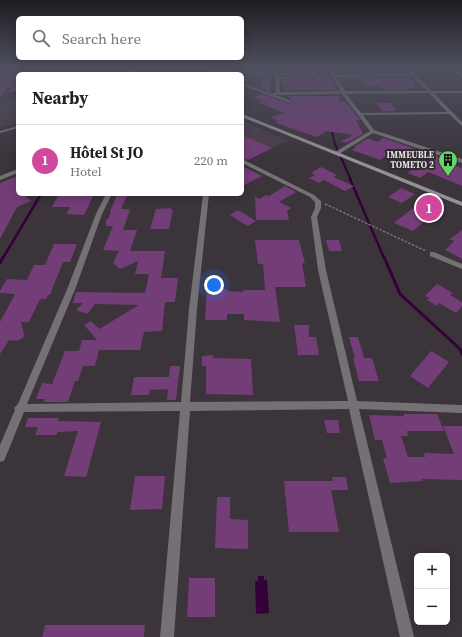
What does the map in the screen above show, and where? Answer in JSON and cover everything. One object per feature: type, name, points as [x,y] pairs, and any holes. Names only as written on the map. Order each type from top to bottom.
[{"type":"main road","points":[[244,116],[462,204]]},
{"type":"street","points":[[279,98],[290,102]]},
{"type":"street","points":[[347,98],[372,131],[462,161]]},
{"type":"street","points":[[436,98],[462,125]]},
{"type":"street","points":[[360,114],[451,113]]},
{"type":"street","points":[[0,132],[16,128]]},
{"type":"street","points":[[337,153],[372,131]]},
{"type":"street","points":[[244,162],[312,196],[318,201],[318,208],[314,217],[322,270],[407,637]]},
{"type":"street","points":[[0,178],[16,172]]},
{"type":"street","points":[[0,457],[19,408],[72,287],[108,196]]},
{"type":"street","points":[[167,637],[193,309],[206,196]]},
{"type":"street","points":[[432,254],[462,267]]},
{"type":"street","points":[[19,408],[354,405],[462,409]]},
{"type":"path","points":[[318,201],[432,254]]},
{"type":"shaded area","points":[[16,99],[16,123],[0,128],[0,101]]},
{"type":"shaded area","points":[[244,122],[288,141],[248,159],[244,158]]},
{"type":"shaded area","points":[[258,576],[264,576],[264,580],[267,580],[269,613],[256,614],[255,581],[258,581]]},
{"type":"building","points":[[256,98],[272,98],[289,104],[292,100],[289,98],[339,98],[340,102],[346,102],[360,120],[356,120],[363,134],[346,143],[341,141],[354,135],[326,131],[317,137],[275,122],[278,121],[270,117],[284,113],[258,102],[263,101]]},
{"type":"building","points":[[391,103],[397,111],[382,111],[377,104]]},
{"type":"building","points":[[244,136],[272,148],[248,160],[244,159]]},
{"type":"building","points":[[368,138],[378,142],[383,138],[449,160],[446,162],[462,168],[462,186],[428,172],[420,178],[408,173],[416,166],[387,155],[380,160],[352,150]]},
{"type":"building","points":[[244,167],[262,176],[244,185]]},
{"type":"building","points":[[321,167],[337,175],[334,177],[354,186],[345,191],[324,180],[319,183],[309,178],[315,175],[311,173]]},
{"type":"building","points":[[16,177],[16,196],[25,196],[31,201],[17,207],[0,239],[0,183]]},
{"type":"building","points":[[285,186],[296,192],[279,202],[291,208],[287,211],[289,220],[256,220],[255,196],[259,199],[266,195],[269,196]]},
{"type":"building","points":[[401,188],[415,194],[402,203],[388,197]]},
{"type":"building","points":[[58,196],[93,196],[84,215],[66,214],[70,207],[52,207]]},
{"type":"building","points":[[117,196],[127,196],[121,209],[130,210],[123,230],[137,230],[130,251],[165,251],[161,278],[178,278],[175,302],[165,302],[162,331],[144,332],[140,350],[99,350],[95,366],[83,366],[78,381],[75,381],[68,402],[44,402],[45,399],[36,399],[42,383],[52,384],[65,351],[79,351],[82,340],[97,340],[84,325],[91,321],[99,329],[139,305],[95,304],[87,314],[76,310],[83,303],[73,303],[76,292],[145,293],[149,274],[135,274],[138,261],[120,269],[113,263],[119,251],[103,250],[113,226],[106,226],[106,220],[109,218]]},
{"type":"building","points":[[171,208],[171,210],[173,210],[169,229],[150,229],[156,209]]},
{"type":"building","points":[[413,208],[431,216],[413,231],[394,223]]},
{"type":"building","points":[[238,210],[256,221],[248,226],[230,215]]},
{"type":"building","points":[[462,230],[462,259],[445,250],[454,241],[450,239]]},
{"type":"building","points":[[255,240],[299,240],[305,263],[302,263],[306,287],[275,287],[280,322],[244,320],[244,314],[227,314],[227,320],[205,320],[207,289],[227,289],[227,291],[243,292],[243,290],[265,290],[263,264],[258,264]]},
{"type":"building","points":[[326,240],[339,240],[342,251],[329,251]]},
{"type":"building","points":[[54,244],[77,244],[70,262],[63,262],[50,295],[48,295],[46,299],[40,299],[29,322],[21,322],[24,335],[23,338],[17,341],[9,340],[0,354],[0,322],[15,294],[0,293],[0,291],[7,279],[27,280],[34,265],[45,265]]},
{"type":"building","points":[[437,284],[453,293],[450,295],[462,302],[462,306],[456,313],[439,303],[437,306],[427,300],[430,298],[425,296]]},
{"type":"building","points":[[294,325],[309,325],[309,337],[316,337],[319,355],[298,355]]},
{"type":"building","points":[[349,337],[358,337],[364,358],[372,358],[379,381],[359,381]]},
{"type":"building","points":[[431,351],[449,362],[428,388],[410,376]]},
{"type":"building","points":[[213,355],[213,358],[251,359],[253,395],[206,394],[206,366],[202,366],[202,356]]},
{"type":"building","points":[[170,366],[180,366],[176,400],[167,400],[168,389],[150,390],[149,395],[131,395],[134,377],[169,377]]},
{"type":"building","points":[[404,414],[437,414],[444,431],[407,431],[408,436],[401,436],[408,457],[425,457],[424,453],[454,454],[443,426],[462,426],[462,480],[422,479],[423,481],[390,483],[383,458],[387,458],[382,440],[375,440],[369,415],[404,416]]},
{"type":"building","points":[[28,418],[59,418],[58,421],[101,422],[86,477],[64,476],[78,431],[58,432],[56,435],[35,435],[38,427],[25,427]]},
{"type":"building","points":[[324,420],[338,420],[340,433],[327,433]]},
{"type":"building","points":[[135,476],[165,476],[162,509],[130,510]]},
{"type":"building","points":[[332,477],[346,477],[348,490],[331,490],[339,532],[289,532],[284,481],[333,481]]},
{"type":"building","points":[[217,497],[230,497],[230,519],[248,520],[248,549],[215,548]]},
{"type":"building","points":[[189,578],[215,578],[215,617],[187,617]]},
{"type":"building","points":[[45,625],[145,625],[144,637],[42,637]]},
{"type":"waterway","points":[[331,129],[335,144],[351,180]]},
{"type":"waterway","points":[[350,179],[384,258]]},
{"type":"waterway","points":[[3,258],[40,196]]},
{"type":"waterway","points":[[0,263],[3,257]]},
{"type":"waterway","points":[[384,257],[400,294],[460,349],[462,354]]},
{"type":"place","name":"IMMEUBLE TOMETO 2","points":[[448,177]]},
{"type":"place","name":"Hôtel St JO","points":[[429,208]]}]
